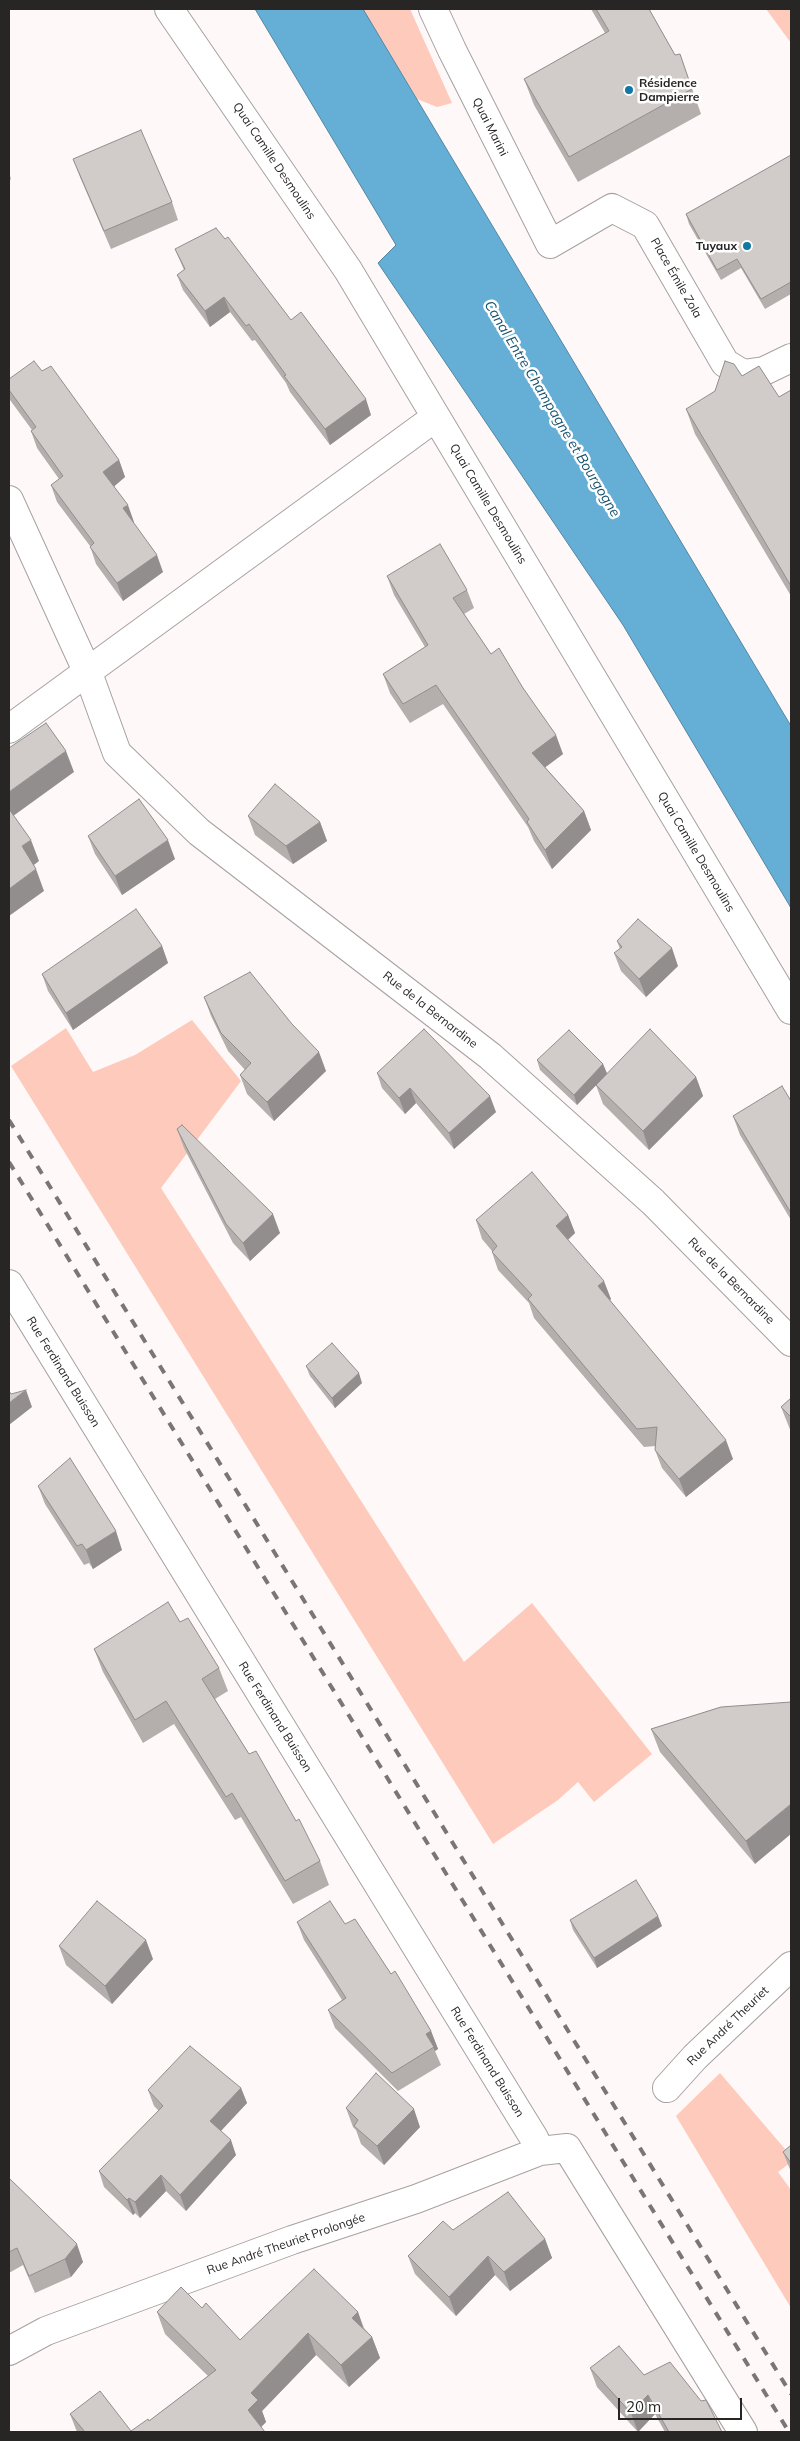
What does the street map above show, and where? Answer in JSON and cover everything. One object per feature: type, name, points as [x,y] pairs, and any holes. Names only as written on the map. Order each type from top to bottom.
[{"type":"street","name":"Quai Camille Desmoulins","points":[[169,9],[348,270],[791,1010]]},
{"type":"street","name":"Quai Marini","points":[[433,9],[550,244]]},
{"type":"street","name":"Place Émile Zola","points":[[550,244],[612,208],[645,225],[725,363],[743,374],[764,371],[791,358]]},
{"type":"street","points":[[9,729],[436,417]]},
{"type":"street","name":"Rue de la Bernardine","points":[[9,500],[88,672],[117,753],[192,825],[490,1056],[653,1202],[791,1342]]},
{"type":"street","name":"Rue Ferdinand Buisson","points":[[9,1284],[523,2121],[540,2152]]},
{"type":"street","name":"Rue André Theuriet","points":[[667,2088],[695,2057],[791,1966]]},
{"type":"street","name":"Rue André Theuriet Prolongée","points":[[9,2351],[46,2331],[292,2240],[416,2199],[540,2152],[566,2148],[743,2432]]},
{"type":"shaded area","points":[[362,9],[410,9],[452,103],[437,107],[417,99]]},
{"type":"shaded area","points":[[766,9],[791,9],[791,43]]},
{"type":"shaded area","points":[[192,1020],[241,1081],[161,1188],[464,1662],[532,1603],[652,1754],[594,1802],[578,1782],[558,1800],[493,1844],[11,1066],[66,1028],[93,1072],[135,1055]]},
{"type":"shaded area","points":[[720,2073],[791,2156],[791,2162],[778,2172],[791,2190],[791,2308],[676,2116]]},
{"type":"water","name":"Canal Entre Champagne et Bourgogne","points":[[255,9],[363,9],[791,726],[791,908],[623,625],[378,263],[396,245]]},
{"type":"building","name":"Résidence Dampierre","points":[[596,9],[649,9],[675,55],[680,54],[692,89],[569,157],[524,79],[609,31]]},
{"type":"building","points":[[141,130],[172,202],[104,231],[73,159]]},
{"type":"building","name":"Tuyaux","points":[[791,155],[791,282],[761,299],[737,259],[717,270],[686,214]]},
{"type":"building","points":[[216,228],[225,239],[228,237],[291,320],[301,312],[366,399],[325,429],[284,376],[286,375],[249,324],[246,326],[224,297],[205,311],[177,275],[185,269],[175,249]]},
{"type":"building","points":[[34,361],[42,371],[51,366],[119,460],[103,472],[128,505],[123,508],[157,555],[117,583],[90,547],[94,543],[51,485],[63,476],[31,431],[36,427],[9,390],[9,379]]},
{"type":"building","points":[[725,361],[734,364],[742,376],[759,366],[779,397],[791,390],[791,586],[686,409],[715,391]]},
{"type":"building","points":[[440,544],[467,590],[453,598],[491,654],[499,648],[523,688],[556,735],[532,753],[584,811],[545,850],[527,822],[529,819],[436,685],[403,704],[383,674],[428,645],[387,576]]},
{"type":"building","points":[[46,723],[66,751],[9,792],[9,748]]},
{"type":"building","points":[[275,784],[320,822],[286,846],[248,816]]},
{"type":"building","points":[[139,799],[168,840],[115,876],[88,836]]},
{"type":"building","points":[[9,809],[31,840],[22,846],[36,869],[9,889]]},
{"type":"building","points":[[136,909],[162,946],[66,1013],[42,974]]},
{"type":"building","points":[[638,919],[672,948],[639,979],[614,953],[622,947],[617,941]]},
{"type":"building","points":[[250,972],[292,1024],[319,1052],[267,1102],[240,1075],[251,1063],[221,1033],[204,997]]},
{"type":"building","points":[[424,1029],[490,1096],[449,1133],[410,1088],[399,1098],[377,1073]]},
{"type":"building","points":[[650,1029],[696,1077],[643,1131],[596,1085]]},
{"type":"building","points":[[569,1030],[603,1064],[574,1095],[537,1060]]},
{"type":"building","points":[[782,1086],[791,1101],[791,1213],[733,1116]]},
{"type":"building","points":[[182,1125],[273,1214],[243,1243],[226,1224],[177,1129]]},
{"type":"building","points":[[532,1172],[568,1215],[556,1226],[604,1281],[598,1286],[726,1440],[679,1479],[655,1450],[657,1427],[637,1429],[528,1299],[532,1295],[492,1252],[497,1246],[476,1220]]},
{"type":"building","points":[[332,1343],[359,1373],[332,1398],[306,1366]]},
{"type":"building","points":[[26,1390],[9,1403],[9,1391],[11,1394]]},
{"type":"building","points":[[791,1398],[791,1417],[781,1407]]},
{"type":"building","points":[[70,1458],[116,1531],[86,1550],[82,1544],[77,1546],[38,1486]]},
{"type":"building","points":[[168,1602],[180,1622],[188,1618],[219,1668],[202,1679],[249,1754],[256,1751],[296,1821],[299,1819],[320,1861],[285,1881],[232,1793],[226,1797],[166,1701],[135,1720],[94,1649]]},
{"type":"building","points":[[791,1702],[791,1804],[746,1841],[651,1729],[721,1707]]},
{"type":"building","points":[[636,1880],[658,1916],[594,1958],[570,1920]]},
{"type":"building","points":[[97,1901],[146,1940],[105,1986],[59,1946]]},
{"type":"building","points":[[330,1901],[345,1924],[355,1919],[391,1974],[395,1971],[431,2031],[426,2034],[434,2047],[392,2073],[328,2010],[346,1998],[297,1922]]},
{"type":"building","points":[[190,2046],[241,2088],[210,2121],[231,2140],[180,2195],[161,2175],[135,2202],[129,2198],[127,2200],[99,2171],[163,2106],[148,2090]]},
{"type":"building","points":[[376,2073],[414,2109],[377,2146],[354,2126],[358,2120],[346,2108]]},
{"type":"building","points":[[791,2145],[791,2163],[783,2152]]},
{"type":"building","points":[[9,2178],[77,2244],[65,2259],[29,2276],[17,2248],[9,2252]]},
{"type":"building","points":[[508,2192],[545,2239],[504,2272],[488,2256],[449,2297],[408,2256],[443,2221],[453,2230]]},
{"type":"building","points":[[314,2269],[358,2312],[352,2318],[372,2337],[341,2365],[308,2333],[251,2393],[258,2400],[248,2410],[265,2432],[85,2432],[70,2414],[100,2391],[131,2431],[148,2419],[149,2421],[216,2370],[157,2312],[181,2287],[202,2308],[206,2303],[240,2340]]},
{"type":"building","points":[[619,2346],[644,2375],[670,2362],[701,2401],[706,2400],[722,2432],[669,2432],[648,2395],[631,2413],[590,2368]]},
{"type":"railway","points":[[9,1120],[791,2394]]},
{"type":"railway","points":[[9,1162],[789,2432]]},
{"type":"place","name":"Résidence Dampierre","points":[[629,90]]},
{"type":"place","name":"Tuyaux","points":[[747,246]]}]
